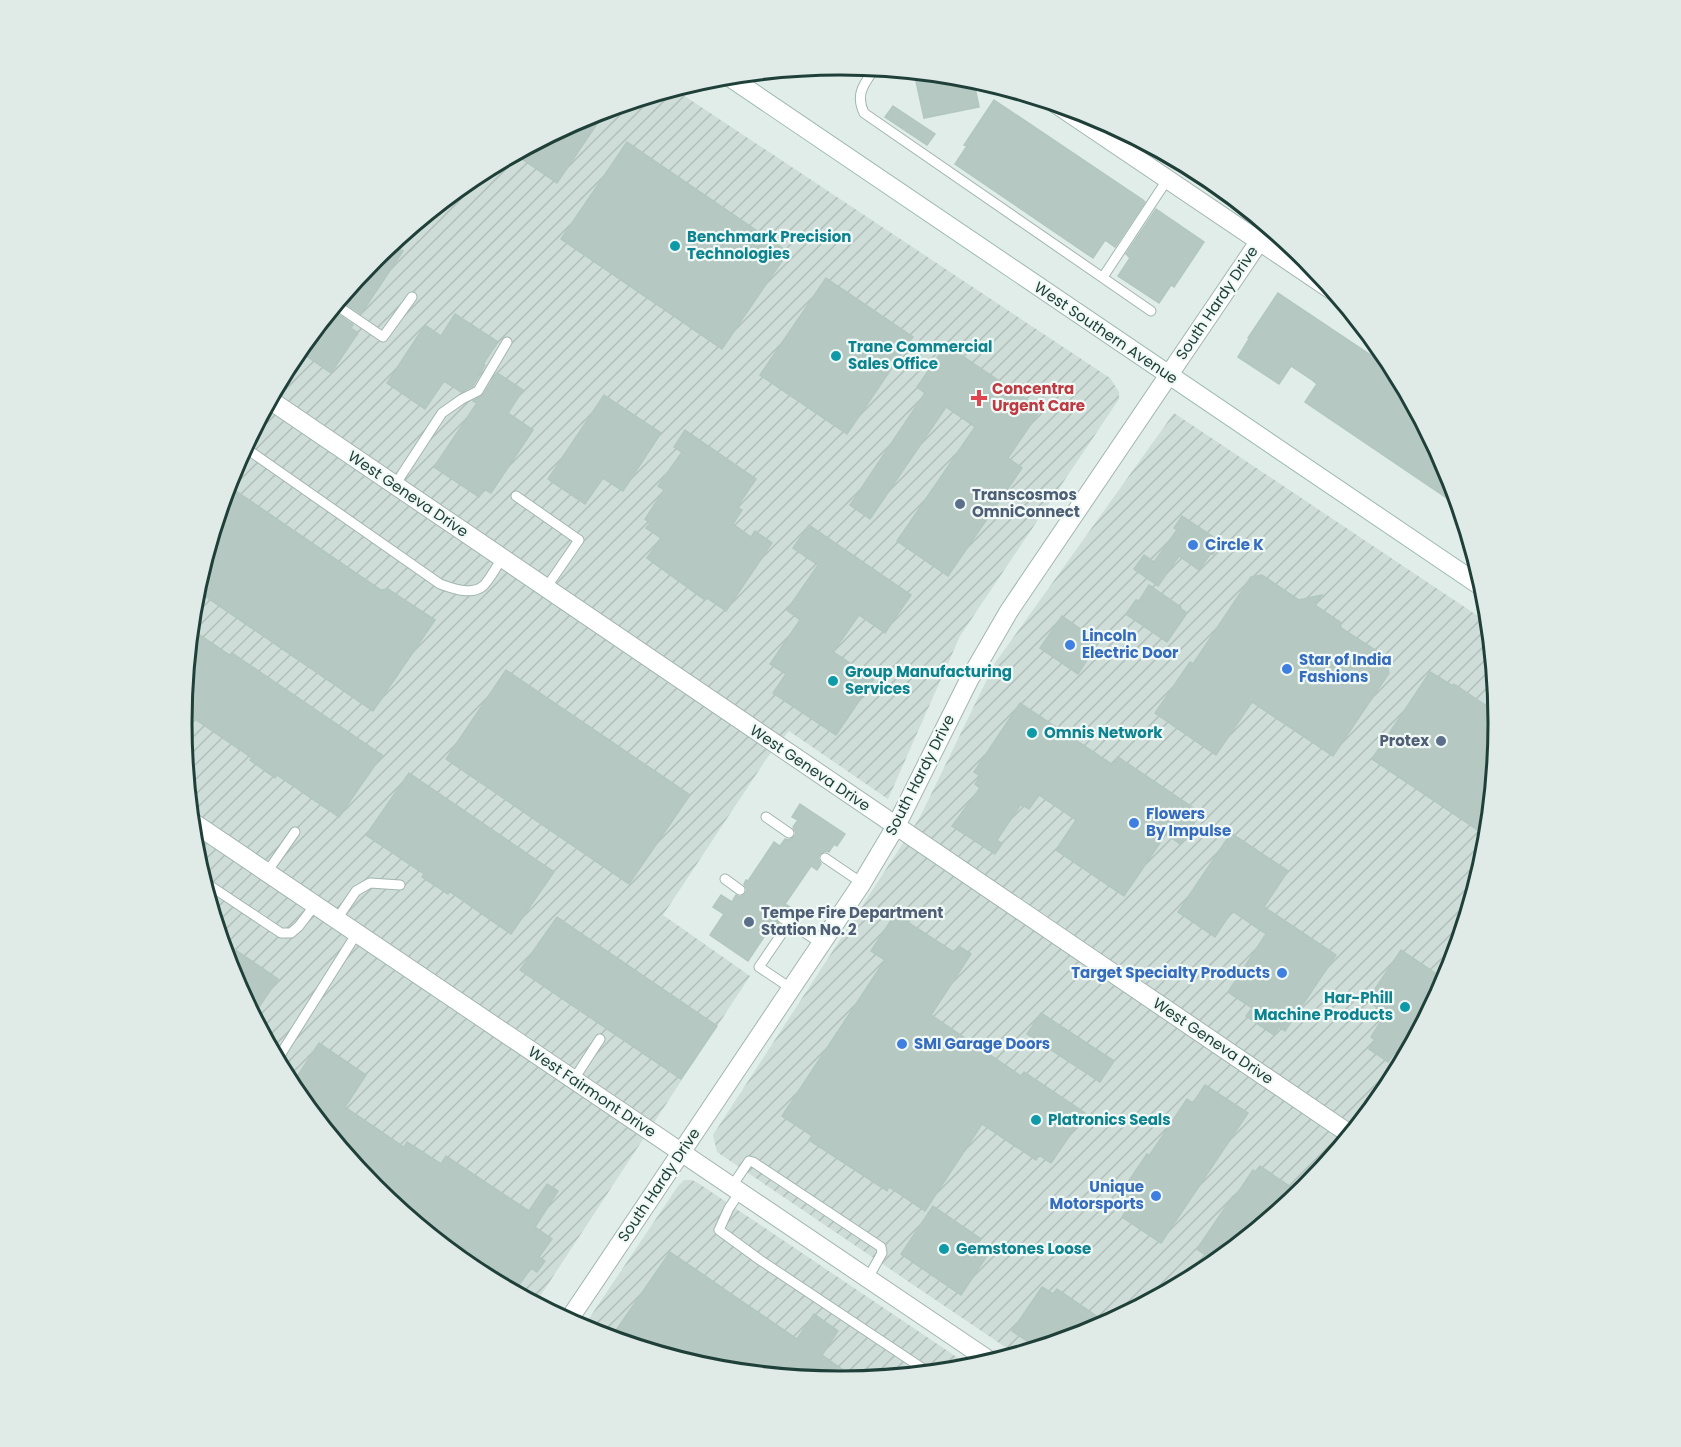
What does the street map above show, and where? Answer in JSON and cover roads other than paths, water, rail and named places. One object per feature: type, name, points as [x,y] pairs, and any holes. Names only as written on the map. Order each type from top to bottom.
[{"type":"street","name":"West Southern Avenue","points":[[741,83],[1473,581]]},
{"type":"street","points":[[1081,121],[1167,180],[1264,235],[1285,252]]},
{"type":"street","name":"South Hardy Drive","points":[[573,1314],[862,883],[896,826],[969,681],[1009,611],[1264,235]]},
{"type":"street","name":"West Geneva Drive","points":[[276,404],[1345,1130]]},
{"type":"street","name":"West Fairmont Drive","points":[[201,828],[983,1356]]},
{"type":"lane","points":[[870,76],[862,88],[859,103],[864,113],[1151,311]]},
{"type":"lane","points":[[1103,278],[1167,180]]},
{"type":"lane","points":[[343,309],[383,337],[412,297]]},
{"type":"lane","points":[[395,485],[442,413],[462,399],[478,392],[507,342]]},
{"type":"lane","points":[[252,452],[440,584],[456,590],[470,591],[482,587],[502,558]]},
{"type":"lane","points":[[516,496],[579,540],[546,588]]},
{"type":"lane","points":[[766,817],[789,833]]},
{"type":"lane","points":[[267,872],[295,832]]},
{"type":"lane","points":[[825,858],[862,883]]},
{"type":"lane","points":[[724,879],[740,890]]},
{"type":"lane","points":[[337,919],[356,891],[370,883],[400,885]]},
{"type":"lane","points":[[213,888],[281,933],[291,933],[315,904]]},
{"type":"lane","points":[[792,989],[759,967],[786,921],[822,944]]},
{"type":"lane","points":[[282,1052],[357,933]]},
{"type":"lane","points":[[574,1079],[600,1039]]},
{"type":"lane","points":[[868,1278],[882,1252],[881,1247],[749,1161],[719,1230],[920,1367]]},
{"type":"place","name":"Benchmark Precision Technologies","points":[[675,246]]},
{"type":"place","name":"Trane Commercial Sales Office","points":[[836,356]]},
{"type":"place","name":"Concentra Urgent Care","points":[[979,398]]},
{"type":"place","name":"Transcosmos OmniConnect","points":[[960,504]]},
{"type":"place","name":"Circle K","points":[[1193,545]]},
{"type":"place","name":"Lincoln Electric Door","points":[[1070,645]]},
{"type":"place","name":"Star of India Fashions","points":[[1287,669]]},
{"type":"place","name":"Group Manufacturing Services","points":[[833,681]]},
{"type":"place","name":"Omnis Network","points":[[1032,733]]},
{"type":"place","name":"Protex","points":[[1441,741]]},
{"type":"place","name":"Flowers By Impulse","points":[[1134,823]]},
{"type":"place","name":"Tempe Fire Department Station No. 2","points":[[749,922]]},
{"type":"place","name":"Target Specialty Products","points":[[1282,973]]},
{"type":"place","name":"Har-Phill Machine Products","points":[[1405,1007]]},
{"type":"place","name":"SMI Garage Doors","points":[[902,1044]]},
{"type":"place","name":"Platronics Seals","points":[[1036,1120]]},
{"type":"place","name":"Unique Motorsports","points":[[1156,1196]]},
{"type":"place","name":"Gemstones Loose","points":[[944,1249]]}]
